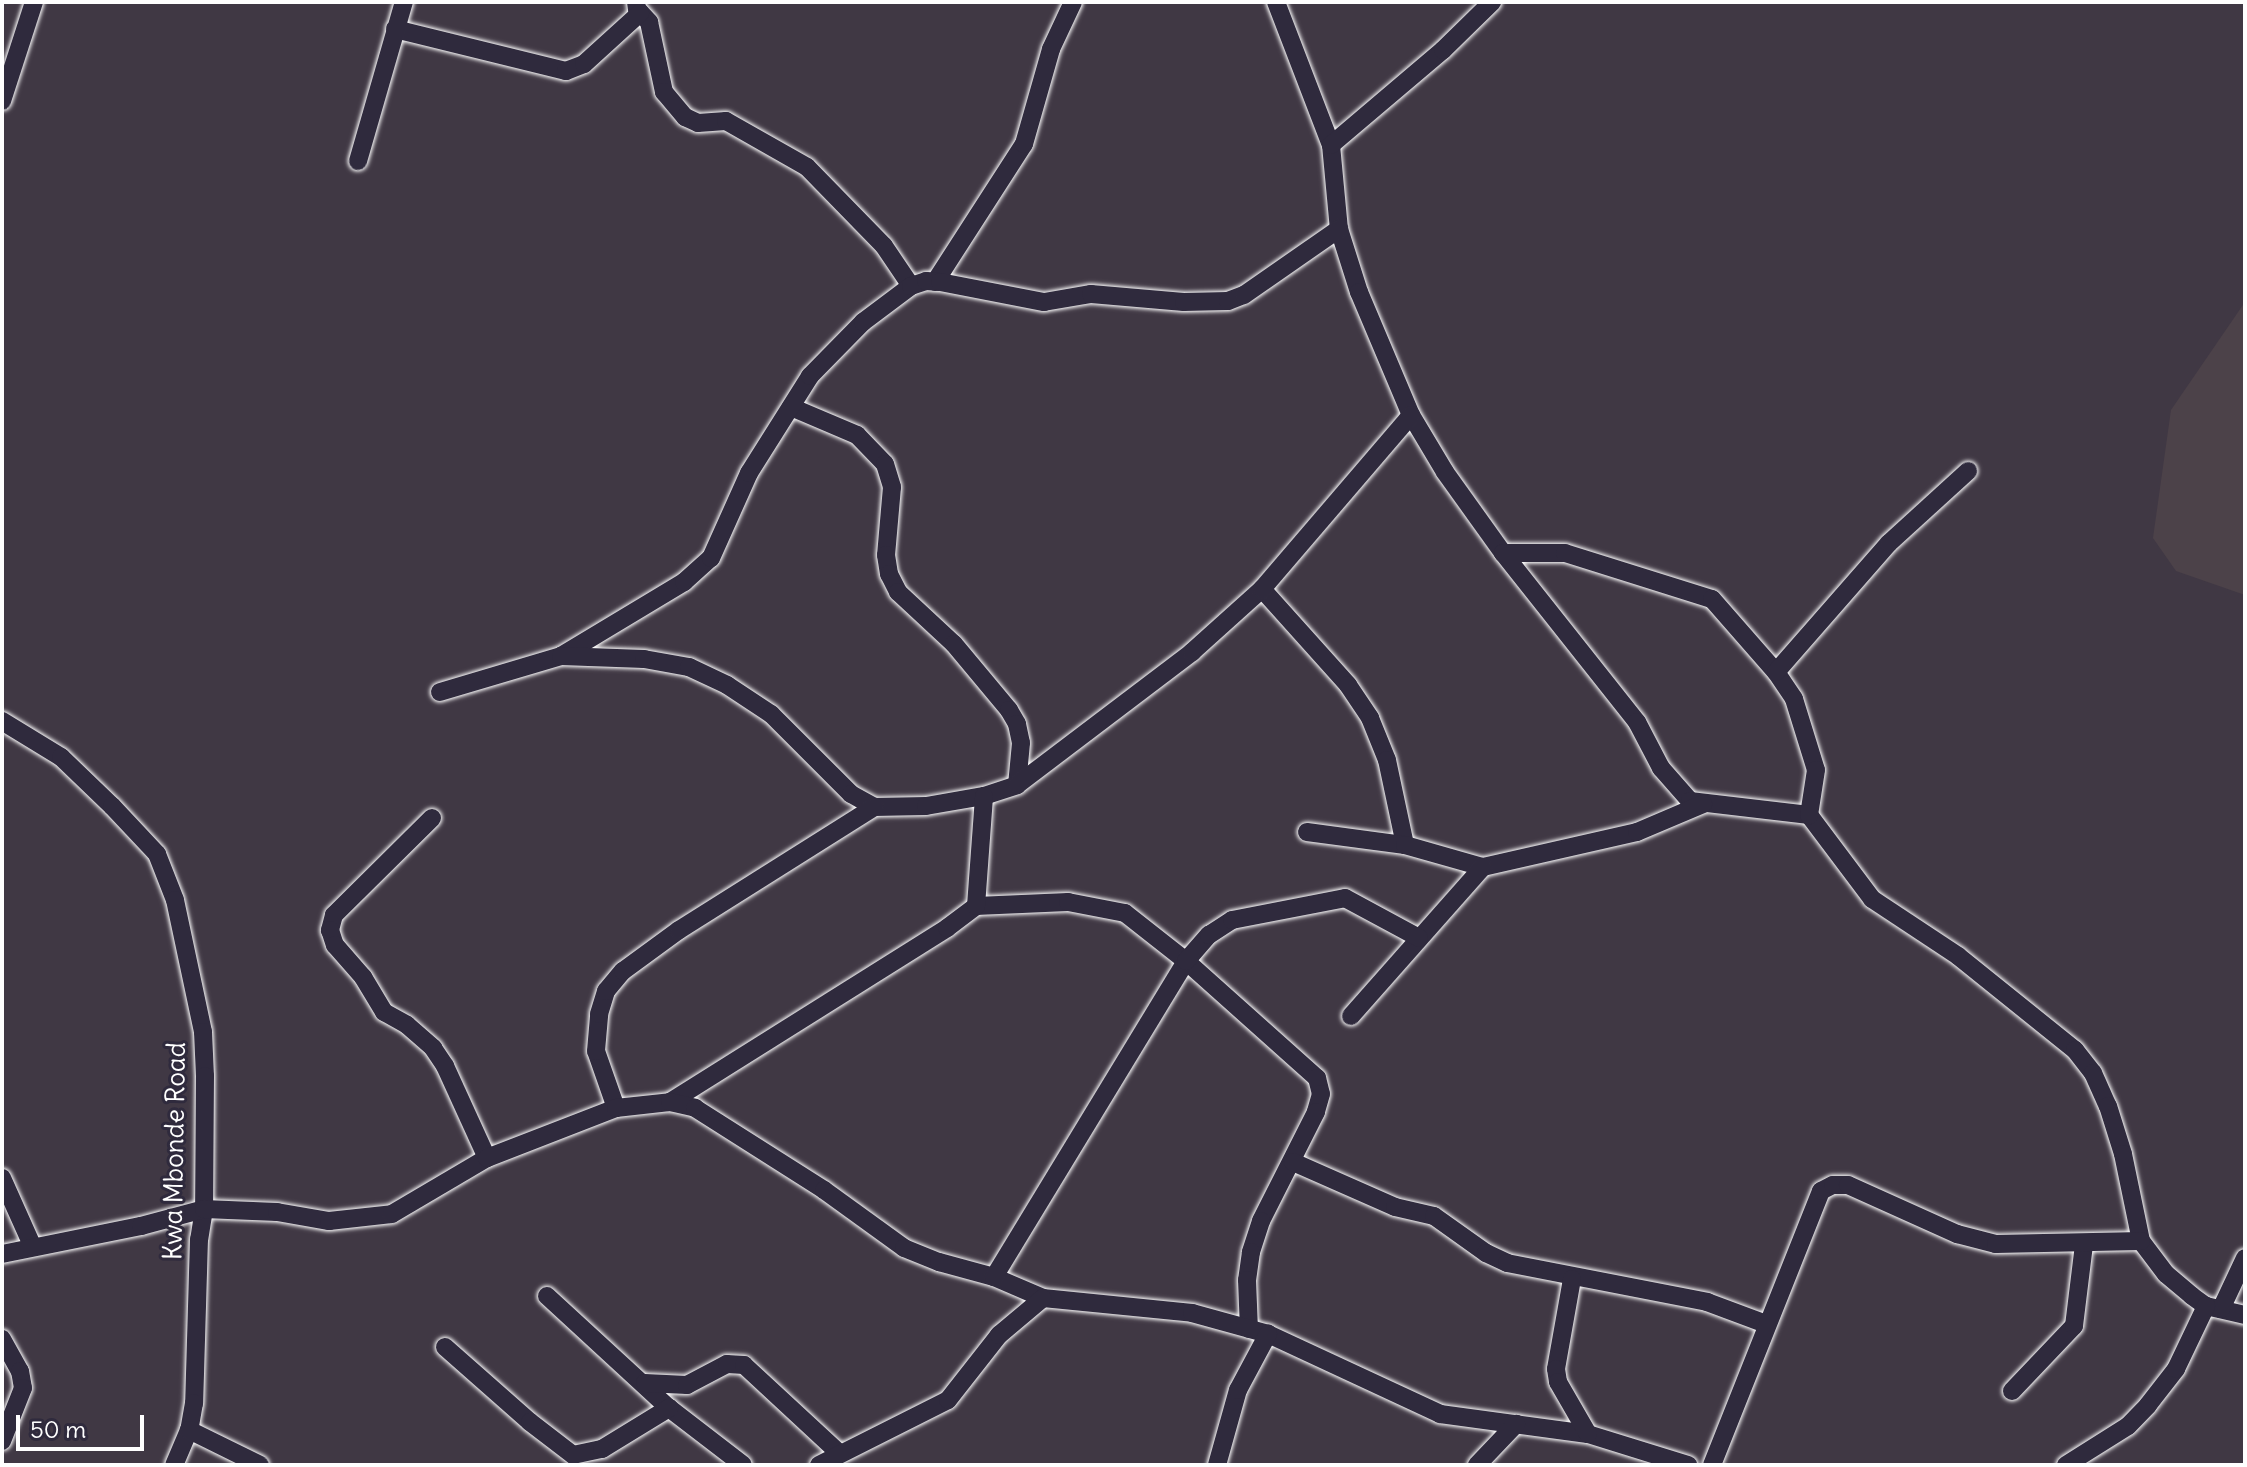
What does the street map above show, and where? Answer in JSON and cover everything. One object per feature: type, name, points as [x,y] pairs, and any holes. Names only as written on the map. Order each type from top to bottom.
[{"type":"street","points":[[2,101],[34,2]]},
{"type":"street","points":[[358,161],[404,2]]},
{"type":"street","points":[[935,282],[1024,144],[1051,49],[1073,2]]},
{"type":"street","points":[[1276,2],[1331,145],[1339,229],[1359,292],[1411,415],[1445,472],[1503,553],[1637,722],[1661,768],[1677,790],[1690,801],[1703,804],[1809,815]]},
{"type":"street","points":[[1331,145],[1443,50],[1492,2]]},
{"type":"street","points":[[395,29],[566,71],[584,64],[638,8],[649,22],[664,92],[685,117],[698,123],[726,121],[807,167],[884,246],[911,286]]},
{"type":"street","points":[[440,692],[561,656],[684,582],[711,558],[749,473],[810,376],[863,322],[911,286],[935,282],[1044,302],[1091,294],[1184,302],[1228,301],[1244,295],[1339,229]]},
{"type":"street","points":[[791,407],[857,435],[885,464],[892,487],[886,555],[889,574],[898,592],[954,644],[1009,710],[1017,724],[1021,743],[1017,785]]},
{"type":"street","points":[[561,656],[659,662],[689,667],[727,685],[771,714],[851,794],[874,807],[926,806],[984,796],[1017,785],[1192,652],[1262,589],[1411,415]]},
{"type":"street","points":[[1776,672],[1889,543],[1968,471]]},
{"type":"street","points":[[1503,553],[1565,553],[1712,599],[1776,672],[1794,699],[1816,770],[1809,815],[1872,899],[1958,956],[2036,1016],[2084,1062],[2108,1106],[2123,1154],[2141,1241],[2166,1274],[2214,1308],[2245,1315]]},
{"type":"street","points":[[1262,589],[1348,685],[1370,718],[1387,760],[1405,845]]},
{"type":"street","name":"Kwa Mbonde Road","points":[[2,721],[61,757],[138,833],[165,870],[175,900],[203,1032],[204,1209],[199,1239],[194,1403],[189,1430],[174,1465]]},
{"type":"street","points":[[976,906],[984,796]]},
{"type":"street","points":[[1307,832],[1405,845],[1483,867],[1637,832],[1703,804]]},
{"type":"street","points":[[616,1108],[596,1051],[599,1014],[606,991],[623,971],[679,930],[874,807]]},
{"type":"street","points":[[432,818],[334,915],[330,930],[335,945],[363,977],[384,1012],[407,1025],[433,1048],[445,1066],[487,1158]]},
{"type":"street","points":[[1351,1016],[1483,867]]},
{"type":"street","points":[[994,1277],[1186,961],[1209,935],[1232,920],[1335,898],[1353,901],[1419,938]]},
{"type":"street","points":[[670,1102],[947,928],[976,906],[1068,902],[1125,913],[1186,961],[1317,1078],[1321,1094],[1293,1162],[1261,1221],[1251,1252],[1247,1280],[1249,1329]]},
{"type":"street","points":[[2,1254],[32,1245],[141,1226],[204,1209],[277,1212],[329,1221],[392,1214],[487,1158],[616,1108],[670,1102],[695,1108],[824,1190],[904,1248],[939,1262],[994,1277],[1043,1298],[1192,1313],[1268,1334],[1419,1407],[1464,1419],[1588,1434],[1688,1465]]},
{"type":"street","points":[[1293,1162],[1395,1207],[1434,1216],[1486,1253],[1507,1263],[1572,1279],[1707,1302],[1766,1324]]},
{"type":"street","points":[[2,1178],[32,1245]]},
{"type":"street","points":[[1712,1465],[1821,1191],[1833,1185],[1848,1185],[1957,1234],[1996,1244],[2141,1241]]},
{"type":"street","points":[[2012,1391],[2074,1326],[2084,1244]]},
{"type":"street","points":[[2066,1465],[2128,1426],[2148,1405],[2176,1369],[2245,1258]]},
{"type":"street","points":[[1572,1279],[1556,1369],[1558,1382],[1588,1434]]},
{"type":"street","points":[[547,1296],[669,1408],[743,1465]]},
{"type":"street","points":[[819,1465],[948,1400],[999,1335],[1043,1298]]},
{"type":"street","points":[[1217,1465],[1238,1390],[1268,1334]]},
{"type":"street","points":[[2,1339],[20,1371],[23,1388],[2,1441]]},
{"type":"street","points":[[445,1347],[530,1422],[573,1455],[602,1449],[669,1408]]},
{"type":"street","points":[[645,1383],[687,1385],[727,1364],[744,1365],[839,1453]]},
{"type":"street","points":[[1477,1465],[1516,1424]]},
{"type":"street","points":[[189,1430],[260,1465]]},
{"type":"shaded area","points":[[2245,302],[2245,595],[2176,571],[2153,538],[2171,410]]}]
